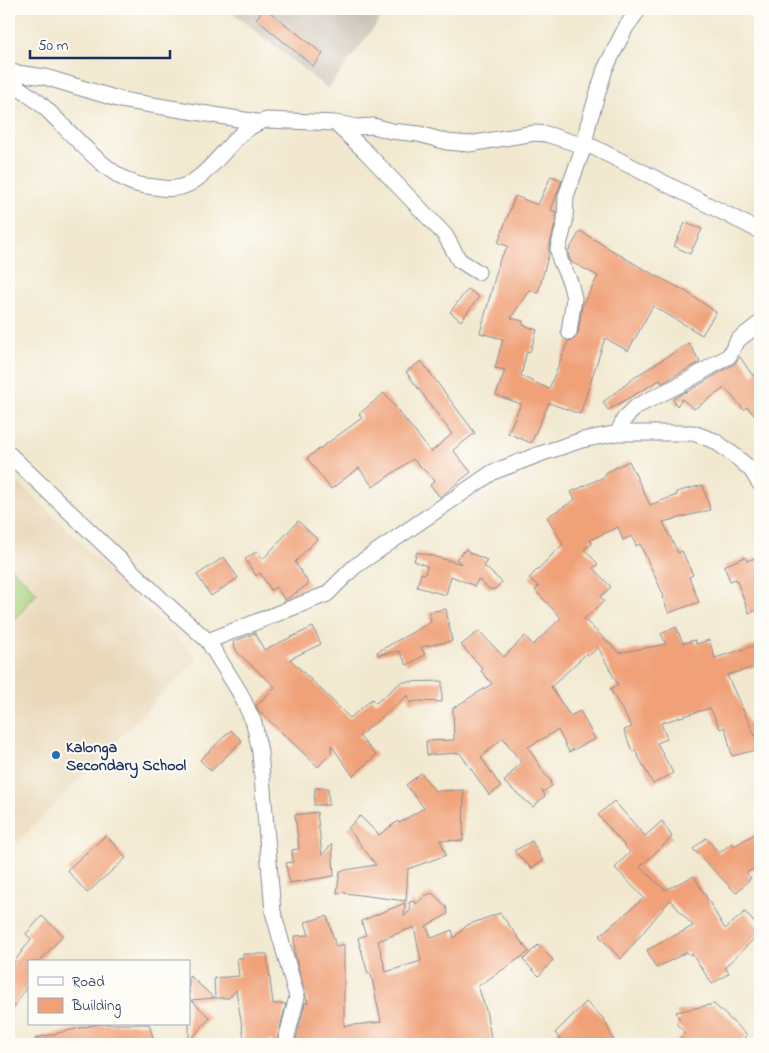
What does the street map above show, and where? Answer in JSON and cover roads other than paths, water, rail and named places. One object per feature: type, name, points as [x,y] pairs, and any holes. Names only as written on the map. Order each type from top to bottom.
[{"type":"street","points":[[569,332],[574,298],[570,282],[560,260],[558,249],[565,222],[566,196],[584,146],[588,125],[605,69],[626,28],[639,9]]},
{"type":"street","points":[[9,72],[45,77],[121,100],[257,122],[267,120],[357,127],[373,126],[390,131],[419,134],[447,142],[469,144],[535,132],[546,134],[592,147],[760,230]]},
{"type":"street","points":[[9,81],[41,104],[108,169],[136,184],[168,189],[181,188],[199,178],[235,140],[257,122]]},
{"type":"street","points":[[335,124],[366,152],[445,235],[459,260],[478,272]]},
{"type":"street","points":[[618,433],[624,419],[637,406],[685,382],[730,356],[738,340],[760,323]]},
{"type":"street","points":[[208,641],[327,594],[354,567],[493,472],[582,440],[618,433],[693,433],[714,441],[739,459],[751,470],[760,484]]},
{"type":"street","points":[[9,454],[160,598],[208,641],[240,693],[254,723],[260,752],[273,912],[296,997],[285,1044]]},
{"type":"place","name":"Kalonga Secondary School","points":[[56,755]]}]
